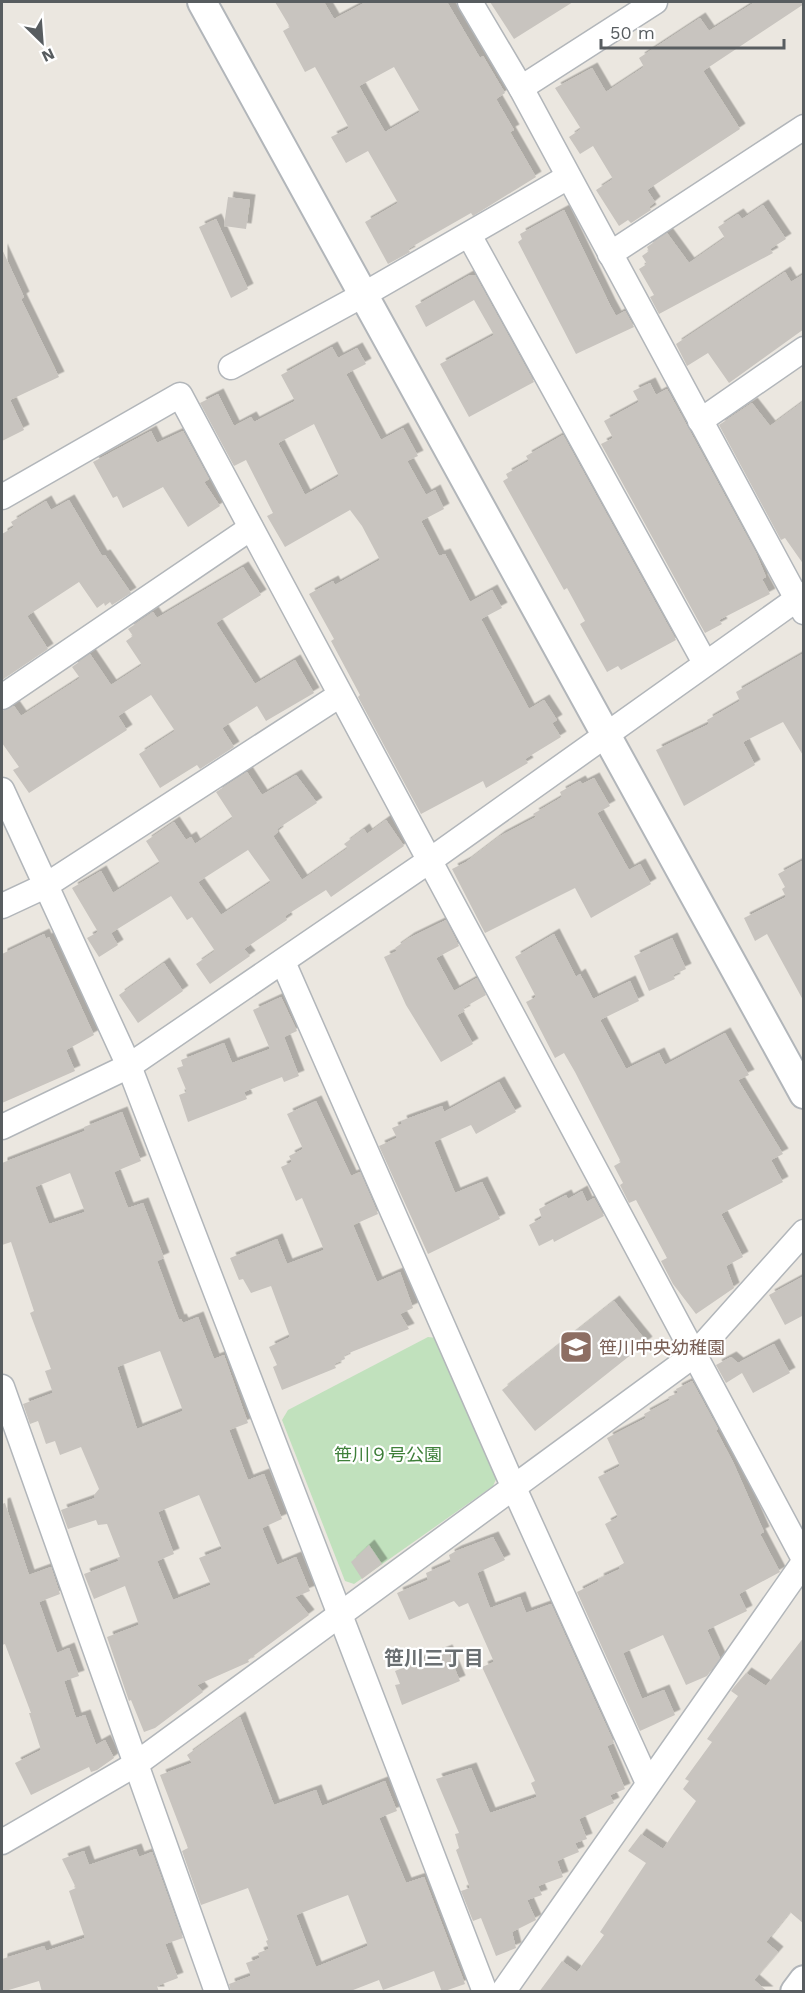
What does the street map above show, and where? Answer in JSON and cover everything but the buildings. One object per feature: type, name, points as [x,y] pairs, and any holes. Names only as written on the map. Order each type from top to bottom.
[{"type":"street","points":[[202,2],[604,735],[804,1094]]},
{"type":"street","points":[[2,1127],[129,1066],[429,861],[705,663],[801,601],[700,421],[520,88],[470,2]]},
{"type":"street","points":[[520,88],[656,2]]},
{"type":"street","points":[[610,254],[804,127]]},
{"type":"street","points":[[231,367],[363,296],[568,177]]},
{"type":"street","points":[[469,234],[705,663]]},
{"type":"street","points":[[700,421],[804,349]]},
{"type":"street","points":[[2,497],[180,394],[804,1561],[503,1992]]},
{"type":"street","points":[[2,697],[251,528]]},
{"type":"street","points":[[2,906],[45,886],[340,695]]},
{"type":"street","points":[[2,790],[129,1066],[485,1992]]},
{"type":"street","points":[[283,962],[514,1488],[648,1783]]},
{"type":"street","points":[[2,1842],[136,1764],[694,1355],[804,1232]]},
{"type":"street","points":[[2,1387],[217,1992]]},
{"type":"street","points":[[795,1992],[804,1980]]},
{"type":"green space","name":"笹川９号公園","points":[[428,1337],[437,1338],[498,1475],[493,1486],[354,1584],[345,1581],[282,1420],[288,1410]]},
{"type":"place","name":"笹川中央幼稚園","points":[[576,1347]]},
{"type":"district","name":"笹川三丁目","points":[[434,1658]]}]
